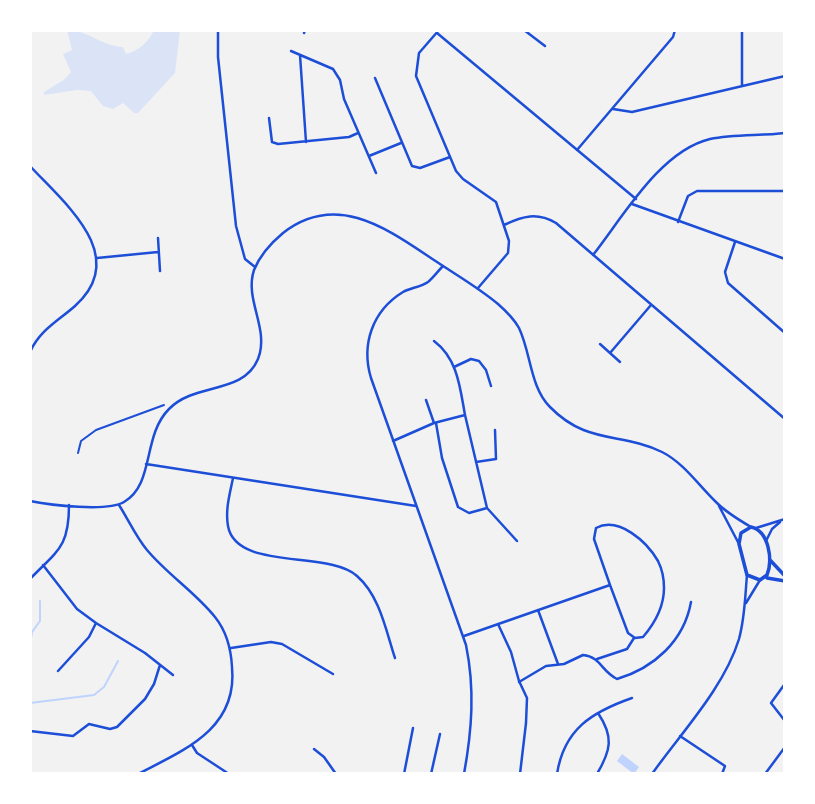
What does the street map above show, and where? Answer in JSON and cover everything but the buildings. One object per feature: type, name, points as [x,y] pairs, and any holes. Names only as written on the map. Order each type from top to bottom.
[{"type":"street","points":[[218,30],[218,57],[236,226],[245,259],[256,267]]},
{"type":"street","points":[[524,30],[545,46]]},
{"type":"street","points":[[577,150],[673,37],[675,30]]},
{"type":"street","points":[[742,30],[742,86]]},
{"type":"street","points":[[478,288],[508,253],[509,245],[496,202],[458,175],[416,75],[419,53],[437,31],[636,199]]},
{"type":"street","points":[[291,51],[333,69],[337,74],[367,156],[376,173]]},
{"type":"street","points":[[300,55],[306,142]]},
{"type":"street","points":[[613,109],[632,112],[785,76]]},
{"type":"street","points":[[375,78],[410,162],[418,168],[450,157]]},
{"type":"street","points":[[269,118],[274,143],[349,137],[358,133]]},
{"type":"street","points":[[593,256],[661,168],[673,157],[696,144],[716,138],[785,133]]},
{"type":"street","points":[[367,156],[401,143]]},
{"type":"street","points":[[30,166],[86,229],[97,258],[96,271],[88,290],[74,307],[46,328],[30,352]]},
{"type":"street","points":[[678,222],[688,196],[696,191],[785,191]]},
{"type":"street","points":[[632,204],[785,260]]},
{"type":"street","points":[[30,501],[112,507],[132,497],[139,488],[156,427],[176,402],[197,391],[234,383],[251,372],[257,362],[261,337],[251,286],[256,267],[268,248],[293,226],[310,219],[340,215],[363,218],[377,224],[478,288],[498,304],[516,324],[539,392],[559,416],[589,434],[662,452],[687,472],[717,503],[728,520],[739,544],[747,575],[746,603],[738,642],[719,682],[652,774]]},
{"type":"street","points":[[504,225],[520,217],[542,217],[556,223],[785,419]]},
{"type":"street","points":[[158,238],[160,271]]},
{"type":"street","points":[[735,242],[726,272],[728,283],[785,333]]},
{"type":"street","points":[[97,258],[158,252]]},
{"type":"street","points":[[443,266],[429,281],[404,292],[386,305],[375,322],[367,351],[368,369],[464,636],[470,662],[472,726],[464,774]]},
{"type":"street","points":[[610,353],[651,305]]},
{"type":"street","points":[[434,341],[445,351],[454,367],[487,509],[517,541]]},
{"type":"street","points":[[600,344],[620,362]]},
{"type":"street","points":[[454,367],[471,359],[479,361],[486,370],[491,386]]},
{"type":"street","points":[[426,400],[458,507],[469,513],[487,509]]},
{"type":"street","points":[[393,441],[435,423],[465,415]]},
{"type":"street","points":[[476,462],[496,459],[495,430]]},
{"type":"street","points":[[146,464],[416,506]]},
{"type":"street","points":[[233,478],[227,524],[237,542],[250,551],[334,565],[355,574],[371,593],[396,659]]},
{"type":"street","points":[[717,503],[762,532],[766,541],[769,571],[746,603]]},
{"type":"street","points":[[30,579],[67,536],[69,505]]},
{"type":"street","points":[[120,505],[146,549],[218,621],[230,648],[233,680],[228,703],[210,733],[138,774]]},
{"type":"street","points":[[739,544],[741,533],[784,519]]},
{"type":"street","points":[[766,541],[772,529],[784,519]]},
{"type":"street","points":[[519,682],[546,666],[569,662],[583,655],[597,659],[627,649],[635,638],[643,637],[656,620],[664,589],[660,565],[638,537],[619,527],[606,524],[596,528],[594,539],[626,629],[635,638]]},
{"type":"street","points":[[769,558],[785,579]]},
{"type":"street","points":[[43,565],[77,609],[145,653],[173,675]]},
{"type":"street","points":[[747,575],[762,579],[785,579]]},
{"type":"street","points":[[464,636],[610,584]]},
{"type":"street","points":[[597,659],[607,674],[617,679],[646,668],[672,644],[685,622],[691,601]]},
{"type":"street","points":[[537,610],[558,664]]},
{"type":"street","points":[[58,671],[89,637],[96,623]]},
{"type":"street","points":[[498,624],[511,652],[527,703],[520,774]]},
{"type":"street","points":[[230,648],[271,642],[282,644],[333,674]]},
{"type":"street","points":[[30,731],[73,736],[89,724],[110,729],[117,727],[145,699],[154,684],[160,665]]},
{"type":"street","points":[[784,685],[771,703],[785,720]]},
{"type":"street","points":[[557,774],[559,760],[576,728],[598,713],[632,698]]},
{"type":"street","points":[[597,774],[605,761],[610,738],[606,724],[598,713]]},
{"type":"street","points":[[404,774],[413,728]]},
{"type":"street","points":[[431,774],[440,734]]},
{"type":"street","points":[[680,736],[725,766],[722,774]]},
{"type":"street","points":[[192,745],[197,754],[229,774]]},
{"type":"street","points":[[765,774],[785,747]]},
{"type":"street","points":[[314,749],[324,757],[336,774]]},
{"type":"lane","points":[[78,453],[83,438],[96,430],[164,405]]},
{"type":"shaded area","points":[[67,30],[123,47],[126,54],[143,45],[154,30],[180,30],[175,73],[138,113],[134,113],[123,103],[113,109],[103,106],[91,91],[77,90],[44,95],[44,92],[71,72],[63,54],[72,50]]},
{"type":"water","points":[[622,754],[639,767],[634,774],[617,761]]},
{"type":"waterway","points":[[30,644],[32,632],[40,621],[40,601]]},
{"type":"waterway","points":[[30,703],[94,695],[104,687],[118,661]]}]
